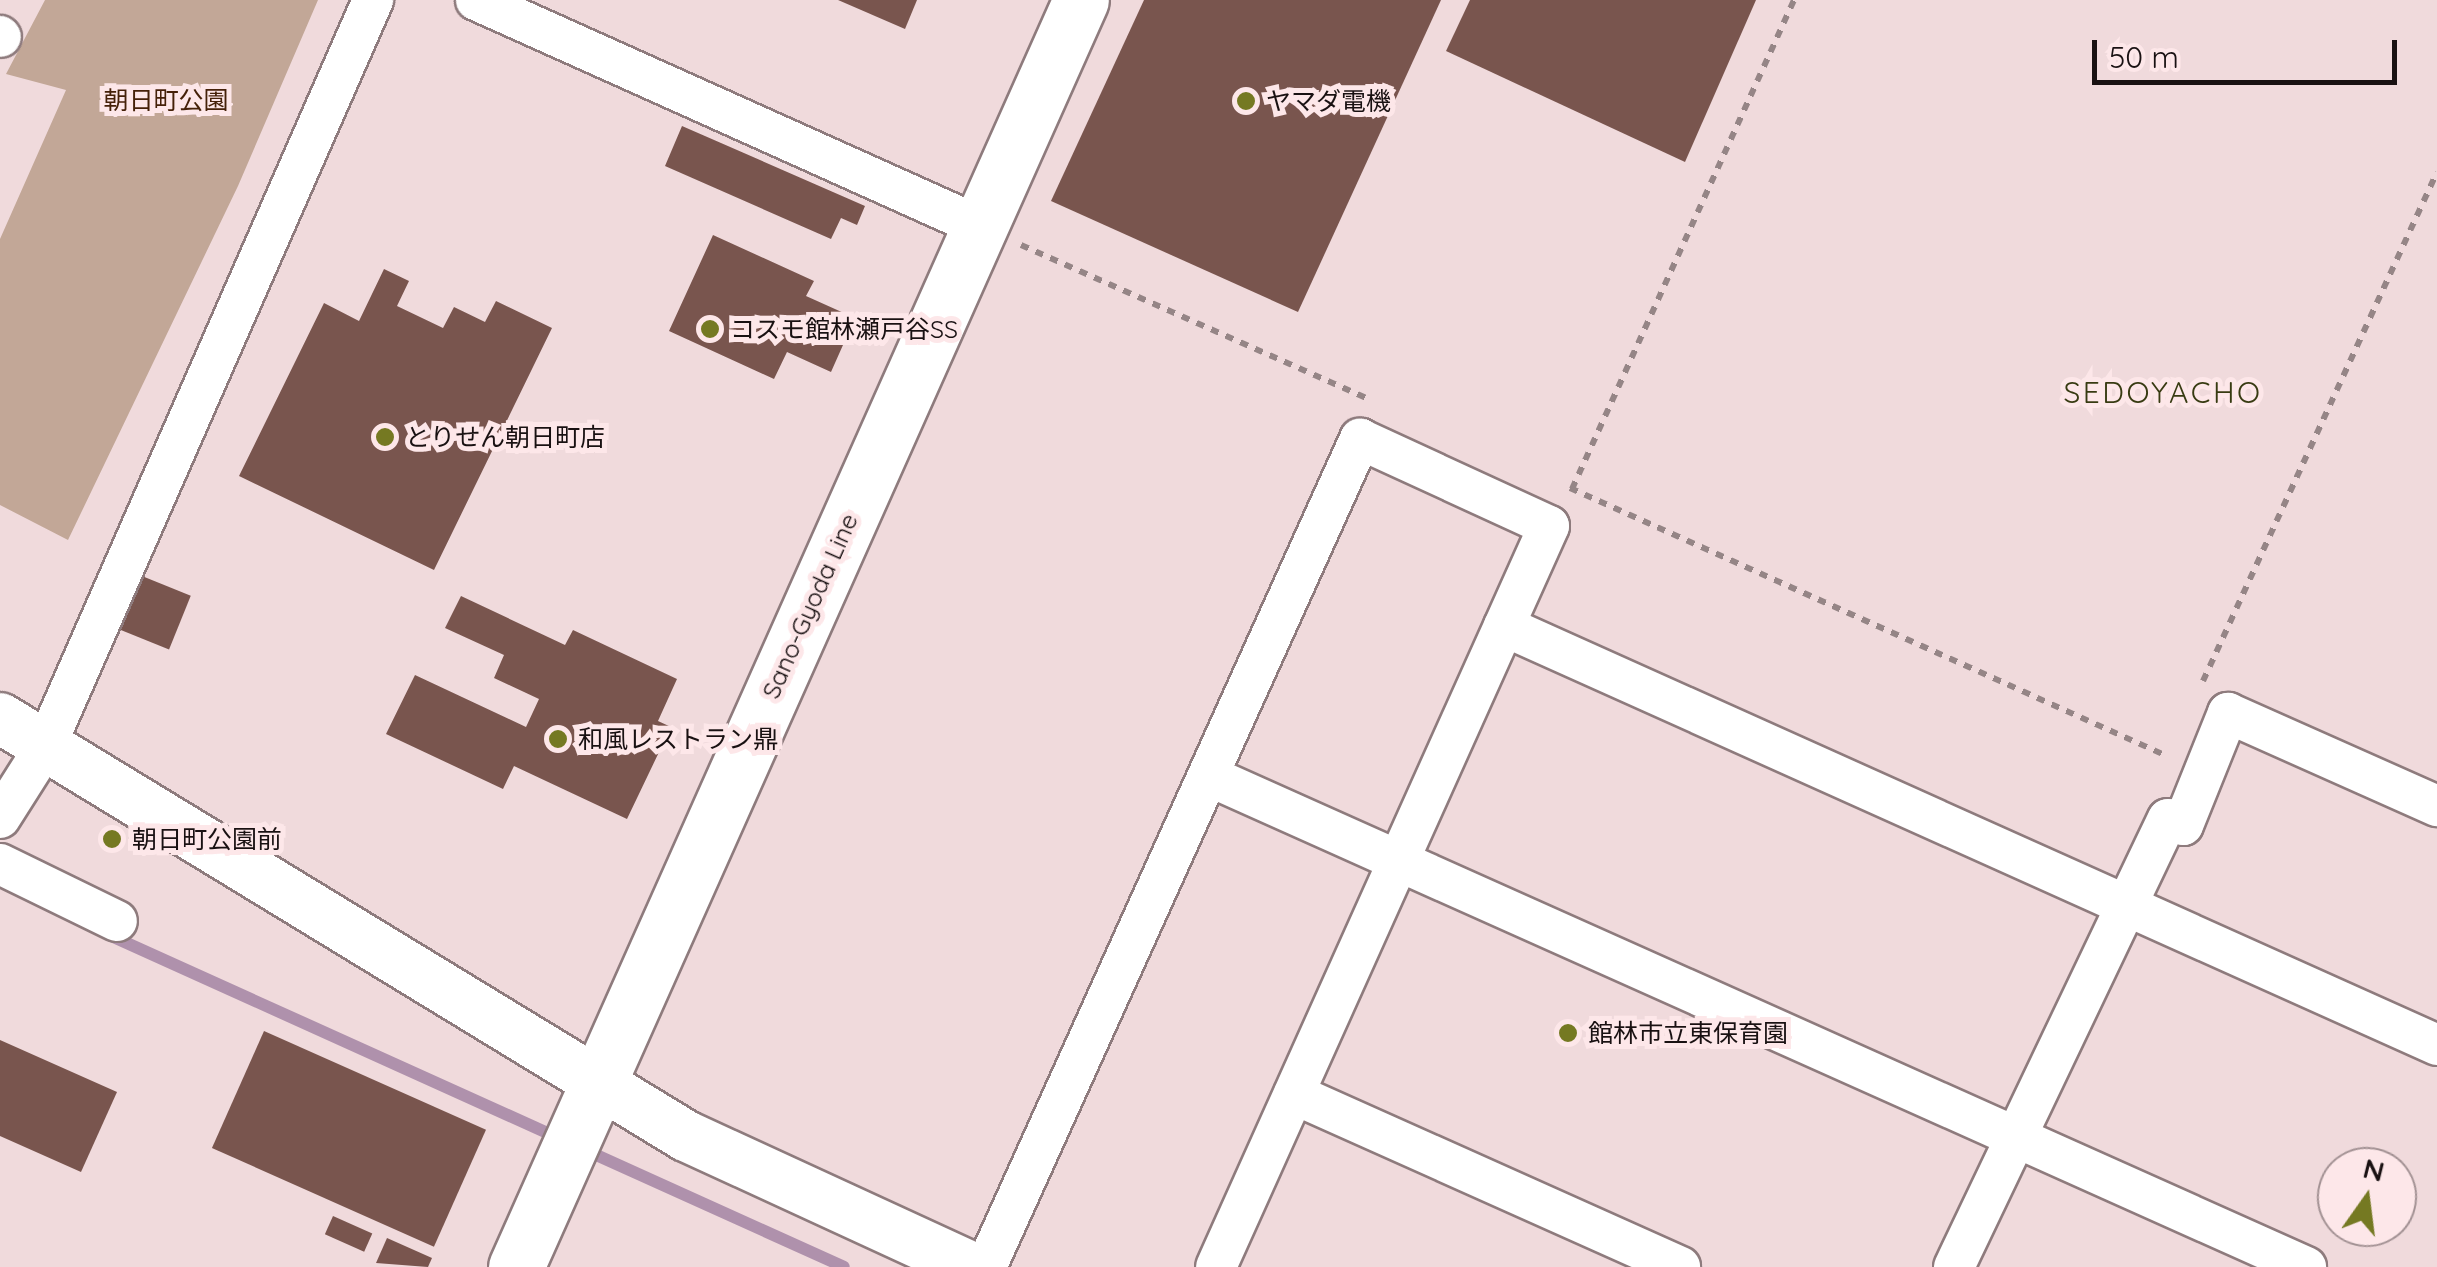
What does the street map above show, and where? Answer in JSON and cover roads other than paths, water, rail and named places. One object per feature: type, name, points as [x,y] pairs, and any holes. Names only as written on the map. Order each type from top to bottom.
[{"type":"main road","name":"Sano-Gyoda Line","points":[[516,1267],[1082,0]]},
{"type":"street","points":[[0,818],[44,747],[373,0]]},
{"type":"street","points":[[476,0],[979,226]]},
{"type":"street","points":[[986,1267],[1360,439],[1550,526],[1216,1267]]},
{"type":"street","points":[[1504,626],[2437,1045]]},
{"type":"street","points":[[1954,1267],[2168,820],[2183,825],[2228,713],[2437,806]]},
{"type":"street","points":[[0,718],[686,1136],[971,1267]]},
{"type":"street","points":[[1209,776],[2306,1267]]},
{"type":"street","points":[[0,864],[116,920]]},
{"type":"street","points":[[1294,1094],[1680,1267]]},
{"type":"waterway","points":[[109,935],[560,1139]]},
{"type":"waterway","points":[[583,1149],[844,1267]]},
{"type":"place","name":"ヤマダ電機","points":[[1246,101]]},
{"type":"place","name":"コスモ館林瀬戸谷SS","points":[[710,329]]},
{"type":"place","name":"とりせん朝日町店","points":[[385,437]]},
{"type":"place","name":"和風レストラン鼎","points":[[558,739]]},
{"type":"place","name":"朝日町公園前","points":[[112,839]]},
{"type":"place","name":"館林市立東保育園","points":[[1568,1033]]},
{"type":"district","name":"SEDOYACHO","points":[[2163,392]]},
{"type":"park label","name":"朝日町公園","points":[[166,100]]}]
